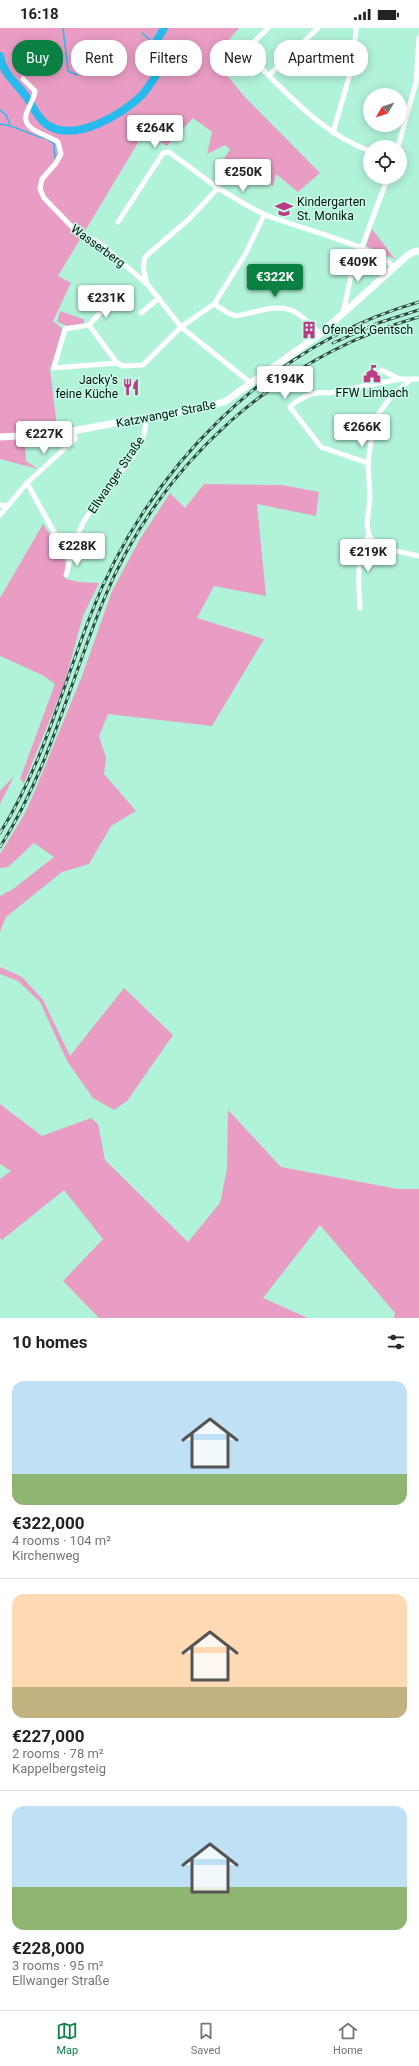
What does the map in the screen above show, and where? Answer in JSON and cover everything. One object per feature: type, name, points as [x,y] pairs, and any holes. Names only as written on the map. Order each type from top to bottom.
[{"type":"main road","name":"Katzwanger Straße","points":[[0,437],[73,432],[218,405],[252,384],[320,334],[413,252],[419,251]]},
{"type":"main road","name":"Katzwanger Straße","points":[[404,261],[419,256]]},
{"type":"street","points":[[268,28],[244,52],[269,75],[298,106],[333,133],[350,144],[363,149]]},
{"type":"street","points":[[269,75],[318,28]]},
{"type":"street","points":[[333,133],[353,63],[356,28]]},
{"type":"street","points":[[400,140],[417,82],[419,38]]},
{"type":"street","name":"Wasserberg","points":[[23,79],[35,91],[26,116],[26,121],[29,127],[58,142],[61,154],[56,163],[42,179],[40,189],[44,198],[75,230],[101,244],[148,285],[181,327],[252,384]]},
{"type":"street","points":[[118,222],[163,153],[169,152],[218,188],[264,214],[362,249],[388,260],[394,268]]},
{"type":"street","points":[[343,314],[351,276],[385,184]]},
{"type":"street","points":[[148,285],[144,275],[145,257],[189,219],[218,188]]},
{"type":"street","points":[[89,326],[117,363],[123,366],[143,365],[181,327],[214,304],[246,253],[264,214]]},
{"type":"street","points":[[141,313],[159,298]]},
{"type":"street","points":[[114,302],[102,310],[89,326],[65,329],[54,368],[117,363]]},
{"type":"street","points":[[214,304],[232,315],[239,316],[272,307],[287,307],[303,316],[320,334]]},
{"type":"street","points":[[381,370],[400,379]]},
{"type":"street","points":[[368,462],[321,447],[290,407],[297,400],[317,392],[329,393],[400,379],[419,379]]},
{"type":"street","points":[[410,380],[390,398],[374,420],[368,462],[370,498],[367,525],[369,535],[378,547],[419,556]]},
{"type":"street","name":"Ellwanger Straße","points":[[66,575],[82,523],[106,493],[143,438],[146,423],[145,419]]},
{"type":"street","points":[[0,515],[6,506],[27,483],[75,439],[73,432]]},
{"type":"street","points":[[27,483],[65,552],[72,555]]},
{"type":"street","points":[[0,505],[6,506]]},
{"type":"street","points":[[360,608],[358,580],[360,560],[365,540],[369,535]]},
{"type":"shaded area","points":[[0,28],[239,28],[229,40],[210,40],[210,76],[228,76],[244,96],[320,173],[298,192],[276,174],[273,186],[221,164],[230,149],[225,145],[207,154],[212,132],[193,118],[167,146],[145,131],[58,276],[71,283],[53,321],[63,329],[50,369],[59,443],[25,445],[26,461],[38,469],[0,459]]},
{"type":"shaded area","points":[[372,229],[395,259],[366,246]]},
{"type":"shaded area","points":[[60,311],[83,319],[85,324],[68,326],[57,322]]},
{"type":"shaded area","points":[[204,484],[282,485],[319,492],[316,516],[257,504],[266,596],[214,586],[197,618],[264,639],[212,726],[108,714],[99,736],[106,758],[104,774],[136,811],[111,826],[89,864],[62,872],[6,917],[0,932],[0,896],[13,889],[54,857],[34,843],[8,867],[0,868],[0,854],[24,815],[34,793],[82,676],[112,591],[140,539],[170,493],[185,508]]},
{"type":"shaded area","points":[[43,524],[65,556],[66,579],[79,582],[99,583],[83,616],[64,685],[24,783],[20,779],[55,684],[42,675],[0,656],[0,598]]},
{"type":"shaded area","points":[[14,776],[0,804],[0,791]]},
{"type":"shaded area","points":[[0,967],[22,977],[43,1000],[70,1056],[124,988],[173,1035],[127,1101],[114,1110],[93,1098],[67,1061],[40,1002],[18,981],[0,974]]},
{"type":"shaded area","points":[[0,1104],[42,1136],[91,1118],[98,1124],[105,1160],[188,1242],[220,1203],[227,1169],[228,1110],[281,1167],[398,1189],[419,1189],[419,1318],[394,1318],[395,1313],[320,1225],[263,1298],[308,1318],[99,1318],[63,1281],[103,1239],[64,1190],[2,1240],[0,1238],[0,1179],[11,1171],[0,1164]]},
{"type":"waterway","points":[[63,28],[68,71],[71,72]]},
{"type":"waterway","points":[[0,56],[4,69],[46,124],[57,129],[70,131],[83,129],[97,124],[122,111],[145,92],[160,70],[153,47],[164,28]]},
{"type":"waterway","points":[[142,33],[150,40]]},
{"type":"waterway","points":[[0,110],[6,115],[10,125]]},
{"type":"waterway","points":[[0,124],[11,126],[44,138]]},
{"type":"waterway","points":[[47,139],[54,144],[55,158]]},
{"type":"railway","points":[[0,833],[15,807],[40,753],[91,614],[115,561],[144,511],[179,463],[219,420],[264,382],[312,349],[364,322],[419,302]]},
{"type":"railway","points":[[333,343],[378,323],[419,310]]},
{"type":"railway","points":[[0,847],[17,818],[45,757],[104,599],[128,549],[157,503],[191,461],[230,422],[272,388],[318,359],[367,335],[419,317]]},
{"type":"place","name":"Kindergarten St. Monika","points":[[284,209]]},
{"type":"place","name":"Ofeneck Gentsch","points":[[309,330]]},
{"type":"place","name":"FFW Limbach","points":[[372,374]]},
{"type":"place","name":"Jacky's feine Küche","points":[[131,387]]}]
